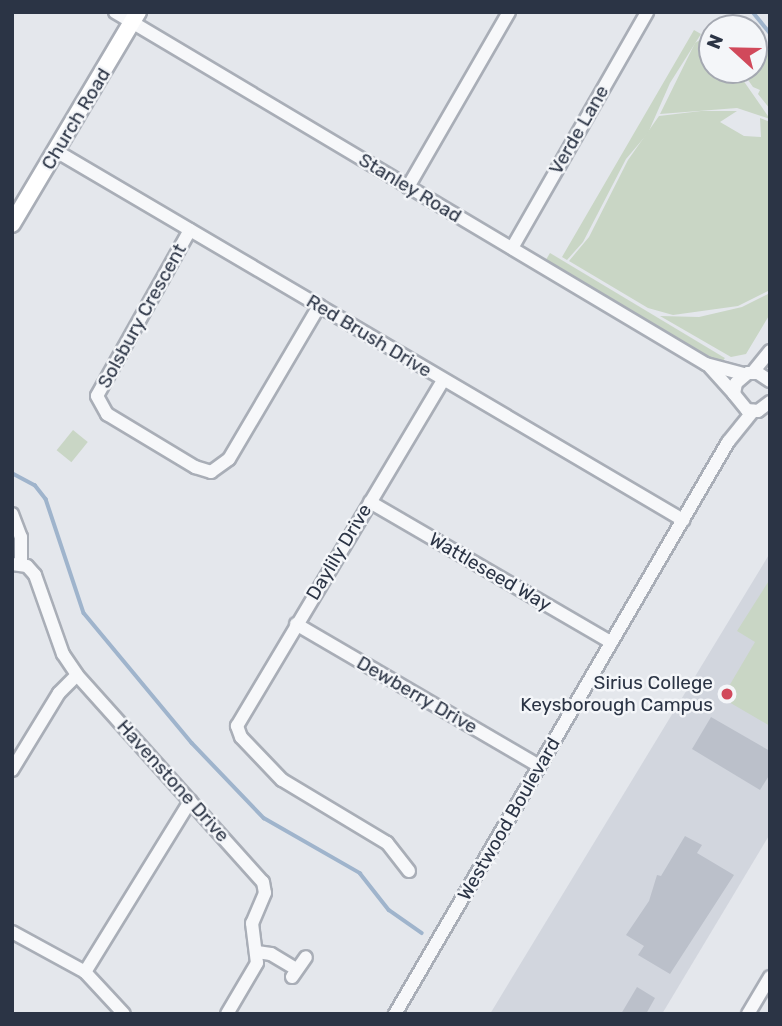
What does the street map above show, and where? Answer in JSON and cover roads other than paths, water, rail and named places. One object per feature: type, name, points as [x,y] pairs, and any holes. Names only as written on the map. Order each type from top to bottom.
[{"type":"main road","name":"Church Road","points":[[12,224],[135,18]]},
{"type":"street","name":"Stanley Road","points":[[115,12],[135,18],[408,187],[706,364],[735,398]]},
{"type":"street","points":[[408,187],[509,12]]},
{"type":"street","name":"Verde Lane","points":[[512,248],[647,12]]},
{"type":"street","name":"Red Brush Drive","points":[[56,151],[683,520]]},
{"type":"street","name":"Solsbury Crescent","points":[[190,230],[97,396],[107,414],[184,460],[206,472],[223,466],[319,306]]},
{"type":"street","points":[[748,373],[770,351]]},
{"type":"street","name":"Stanley Road","points":[[706,364],[770,381]]},
{"type":"street","name":"Westwood Boulevard","points":[[728,442],[735,398],[748,373]]},
{"type":"street","name":"Daylily Drive","points":[[409,871],[387,843],[282,780],[241,737],[237,726],[443,380]]},
{"type":"street","points":[[735,398],[764,408]]},
{"type":"street","name":"Westwood Boulevard","points":[[395,1014],[728,442],[764,408]]},
{"type":"street","name":"Wattleseed Way","points":[[370,502],[611,642]]},
{"type":"street","points":[[12,514],[21,537],[17,564]]},
{"type":"street","name":"Havenstone Drive","points":[[17,564],[35,575],[63,654],[77,674],[263,882],[265,893],[252,923],[257,952],[255,968],[227,1014]]},
{"type":"street","name":"Dewberry Drive","points":[[296,624],[539,766]]},
{"type":"street","points":[[12,770],[59,693],[77,674]]},
{"type":"street","points":[[85,972],[190,801]]},
{"type":"street","points":[[12,932],[85,972],[124,1014]]},
{"type":"street","points":[[257,952],[271,954],[293,972],[306,957]]},
{"type":"street","points":[[748,1014],[770,977]]},
{"type":"waterway","points":[[753,12],[770,33]]},
{"type":"waterway","points":[[12,473],[35,485],[46,499],[84,613],[192,743],[264,818],[360,873],[389,910],[422,933]]},
{"type":"place","name":"Sirius College Keysborough Campus","points":[[727,694]]}]
